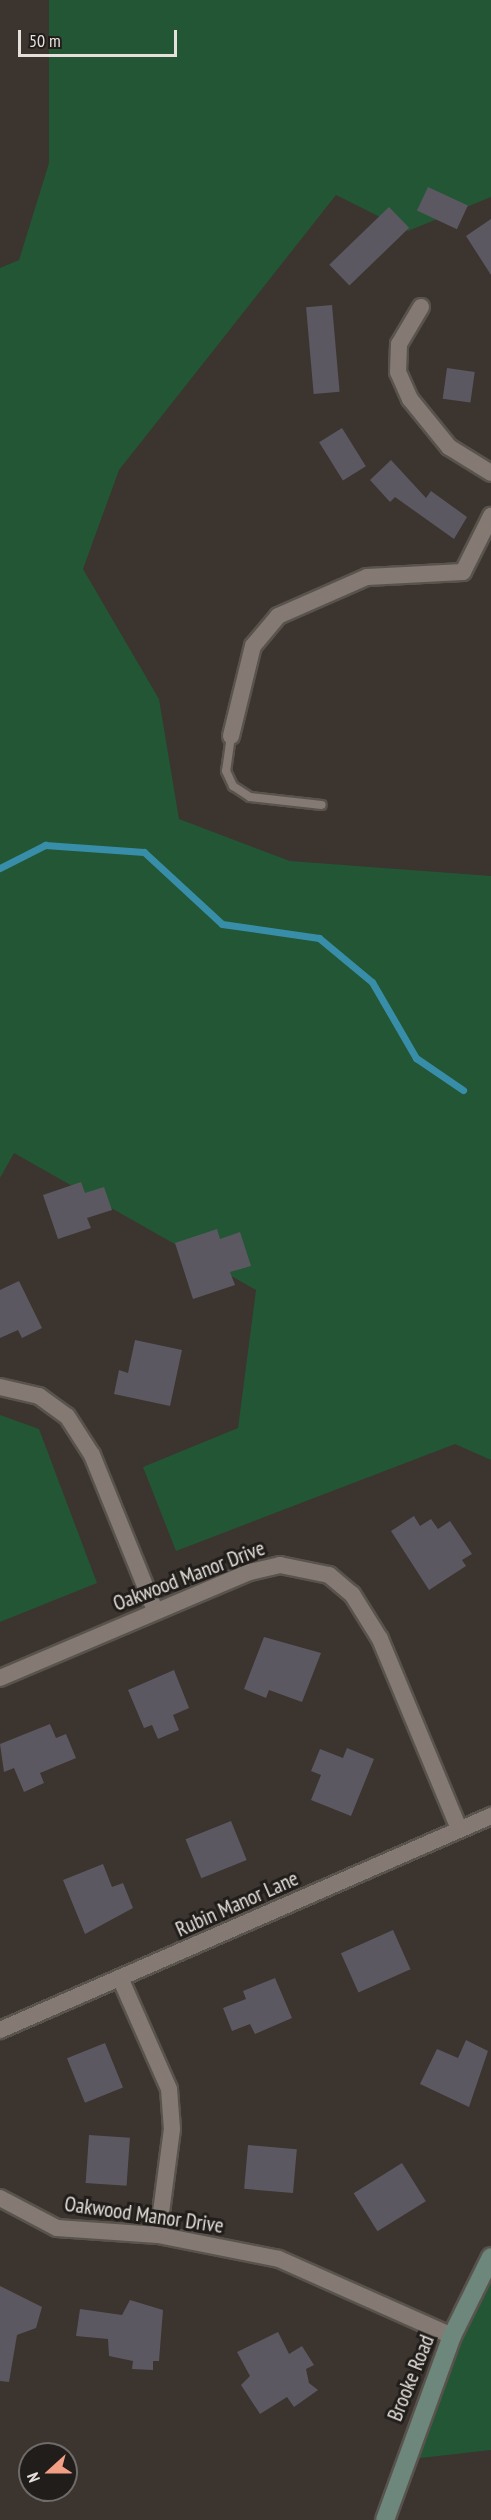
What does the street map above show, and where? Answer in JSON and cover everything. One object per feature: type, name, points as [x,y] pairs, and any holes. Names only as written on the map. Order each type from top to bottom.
[{"type":"street","points":[[421,307],[399,344],[402,381],[449,447],[491,473]]},
{"type":"street","points":[[231,736],[253,646],[278,616],[367,577],[463,572],[491,516]]},
{"type":"street","points":[[0,1387],[39,1395],[68,1416],[92,1455],[155,1610]]},
{"type":"street","name":"Oakwood Manor Drive","points":[[0,1678],[155,1610],[280,1564],[329,1575],[352,1594],[380,1639],[459,1829]]},
{"type":"street","name":"Rubin Manor Lane","points":[[0,2031],[122,1980],[491,1816]]},
{"type":"street","points":[[122,1980],[169,2089],[172,2129],[158,2235]]},
{"type":"street","name":"Oakwood Manor Drive","points":[[0,2198],[57,2228],[158,2235],[279,2259],[452,2337]]},
{"type":"street","name":"Brooke Road","points":[[385,2520],[452,2337],[491,2256]]},
{"type":"lane","points":[[231,736],[226,771],[233,786],[250,796],[322,805]]},
{"type":"green space","points":[[49,0],[491,0],[491,197],[408,231],[336,195],[119,470],[83,569],[159,699],[179,819],[290,861],[491,876],[491,1460],[455,1444],[176,1551],[143,1467],[238,1428],[256,1290],[14,1153],[0,1178],[0,268],[19,260],[49,163]]},
{"type":"green space","points":[[0,1415],[39,1429],[97,1583],[0,1622]]},
{"type":"green space","points":[[491,2267],[491,2450],[403,2460]]},
{"type":"building","points":[[428,187],[468,206],[457,229],[417,211]]},
{"type":"building","points":[[389,207],[409,228],[349,286],[329,265]]},
{"type":"building","points":[[491,219],[491,275],[466,236]]},
{"type":"building","points":[[332,305],[340,392],[314,394],[306,307]]},
{"type":"building","points":[[447,368],[475,372],[470,403],[443,399]]},
{"type":"building","points":[[342,428],[366,466],[343,480],[319,442]]},
{"type":"building","points":[[391,460],[426,498],[431,491],[467,517],[454,539],[395,497],[390,502],[370,480]]},
{"type":"building","points":[[81,1182],[85,1193],[104,1187],[112,1210],[87,1218],[91,1228],[58,1239],[43,1195]]},
{"type":"building","points":[[217,1229],[220,1239],[240,1232],[251,1266],[230,1272],[235,1285],[193,1299],[175,1243]]},
{"type":"building","points":[[19,1281],[42,1328],[22,1338],[18,1330],[0,1338],[0,1290]]},
{"type":"building","points":[[135,1340],[182,1350],[170,1406],[114,1394],[119,1370],[128,1373]]},
{"type":"building","points":[[414,1516],[420,1526],[431,1519],[438,1529],[450,1521],[472,1554],[462,1560],[466,1566],[429,1590],[391,1531]]},
{"type":"building","points":[[264,1637],[321,1653],[302,1702],[269,1690],[266,1698],[244,1689]]},
{"type":"building","points":[[174,1670],[189,1708],[173,1715],[179,1730],[158,1739],[152,1725],[144,1728],[128,1690]]},
{"type":"building","points":[[50,1724],[56,1738],[66,1734],[76,1758],[40,1773],[44,1783],[24,1792],[14,1768],[4,1772],[0,1744]]},
{"type":"building","points":[[347,1748],[374,1759],[351,1816],[311,1800],[321,1775],[311,1771],[320,1749],[343,1758]]},
{"type":"building","points":[[231,1821],[247,1860],[201,1878],[186,1839]]},
{"type":"building","points":[[103,1864],[112,1887],[123,1883],[133,1908],[85,1934],[63,1880]]},
{"type":"building","points":[[393,1930],[410,1969],[358,1992],[341,1953]]},
{"type":"building","points":[[275,1978],[292,2018],[255,2034],[250,2024],[232,2031],[223,2008],[246,1999],[243,1991]]},
{"type":"building","points":[[466,2040],[488,2051],[469,2107],[420,2084],[437,2049],[458,2058]]},
{"type":"building","points":[[105,2043],[123,2088],[85,2103],[67,2058]]},
{"type":"building","points":[[89,2135],[130,2138],[127,2186],[86,2183]]},
{"type":"building","points":[[248,2145],[297,2149],[293,2193],[244,2189]]},
{"type":"building","points":[[402,2163],[426,2201],[378,2231],[354,2193]]},
{"type":"building","points":[[0,2286],[42,2307],[36,2328],[17,2335],[9,2382],[0,2381]]},
{"type":"building","points":[[130,2300],[163,2310],[159,2361],[153,2361],[153,2370],[132,2369],[133,2361],[109,2356],[108,2339],[76,2336],[80,2309],[122,2315]]},
{"type":"building","points":[[278,2332],[289,2354],[302,2346],[314,2365],[306,2369],[309,2383],[318,2390],[294,2407],[287,2397],[260,2414],[241,2385],[250,2376],[237,2352]]},
{"type":"waterway","points":[[0,868],[45,845],[144,852],[222,924],[319,938],[372,982],[416,1058],[463,1090]]}]
